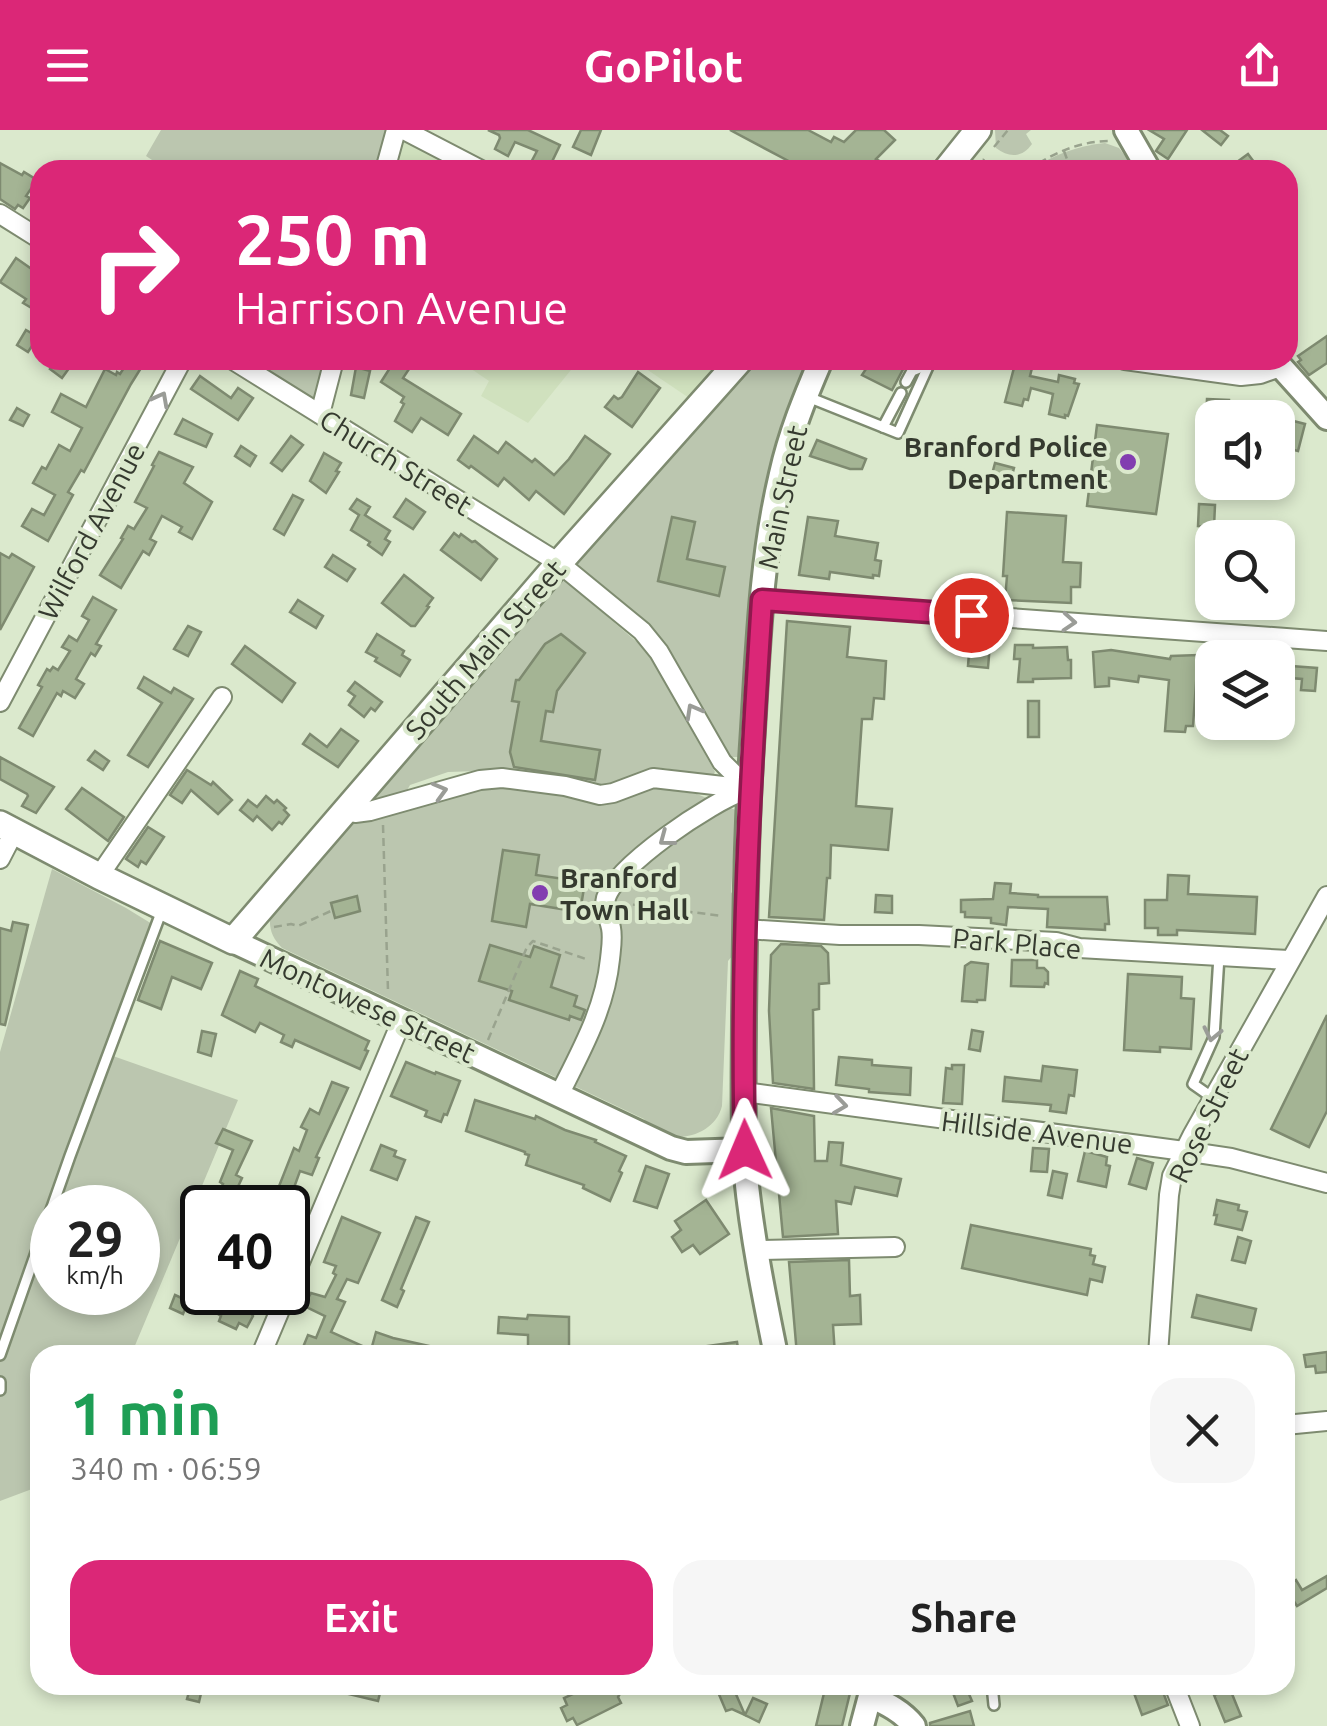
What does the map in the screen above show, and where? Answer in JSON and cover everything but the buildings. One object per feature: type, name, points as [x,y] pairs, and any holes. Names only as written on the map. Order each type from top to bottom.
[{"type":"main road","points":[[958,160],[986,138]]},
{"type":"main road","name":"South Main Street","points":[[233,941],[731,370]]},
{"type":"main road","name":"Montowese Street","points":[[7,828],[233,941]]},
{"type":"street","points":[[388,160],[396,130]]},
{"type":"street","points":[[404,130],[462,160]]},
{"type":"street","points":[[1118,136],[1141,160]]},
{"type":"street","points":[[0,214],[30,232]]},
{"type":"street","name":"Wilford Avenue","points":[[0,702],[177,370]]},
{"type":"street","name":"Church Street","points":[[250,370],[559,564],[647,636],[722,762],[749,789]]},
{"type":"street","points":[[320,414],[331,370]]},
{"type":"street","name":"Main Street","points":[[774,1345],[746,1174],[749,789],[770,532],[780,474],[817,370]]},
{"type":"street","points":[[1198,370],[1241,376],[1266,370]]},
{"type":"street","points":[[1284,370],[1325,412]]},
{"type":"street","points":[[762,600],[1327,641]]},
{"type":"street","points":[[99,876],[222,698]]},
{"type":"street","points":[[346,810],[370,810],[495,778],[566,786],[600,795],[652,778],[749,789]]},
{"type":"street","points":[[559,1095],[594,1023],[606,982],[612,934],[605,906],[610,889],[629,868],[709,806],[749,789]]},
{"type":"street","points":[[0,858],[7,828]]},
{"type":"street","name":"Rose Street","points":[[1159,1345],[1172,1176],[1327,896]]},
{"type":"street","name":"Park Place","points":[[745,928],[1056,942],[1079,948],[1290,960]]},
{"type":"street","name":"Montowese Street","points":[[233,941],[676,1150],[745,1150]]},
{"type":"street","points":[[265,1345],[402,1020]]},
{"type":"street","name":"Hillside Avenue","points":[[744,1092],[1184,1150],[1327,1183]]},
{"type":"street","points":[[757,1250],[894,1247]]},
{"type":"street","points":[[1295,1424],[1327,1421]]},
{"type":"street","points":[[862,1726],[870,1695]]},
{"type":"street","points":[[877,1695],[914,1726]]},
{"type":"street","points":[[1178,1695],[1190,1726]]},
{"type":"lane","points":[[906,382],[916,370]]},
{"type":"lane","points":[[806,396],[898,432],[926,370]]},
{"type":"lane","points":[[883,427],[901,393]]},
{"type":"lane","points":[[0,1355],[163,907]]},
{"type":"lane","points":[[1213,1098],[1193,1084],[1214,1039],[1219,956]]},
{"type":"lane","points":[[993,1695],[994,1705]]},
{"type":"path","points":[[986,138],[1008,130]]},
{"type":"path","points":[[1042,160],[1118,136]]},
{"type":"path","points":[[1064,150],[1068,160]]},
{"type":"path","points":[[383,816],[388,993]]},
{"type":"path","points":[[618,903],[722,916]]},
{"type":"path","points":[[274,926],[298,926],[333,910]]},
{"type":"path","points":[[488,1040],[527,946],[533,941],[589,960]]},
{"type":"shaded area","points":[[161,130],[396,130],[388,160],[152,160],[146,156]]},
{"type":"shaded area","points":[[396,130],[460,160],[388,160]]},
{"type":"shaded area","points":[[995,130],[1031,130],[1026,134],[1032,144],[1020,154],[1006,154],[996,148]]},
{"type":"shaded area","points":[[1105,143],[1119,148],[1128,160],[1047,160]]},
{"type":"shaded area","points":[[249,370],[331,370],[320,414]]},
{"type":"shaded area","points":[[473,370],[571,370],[528,423],[481,396],[489,381]]},
{"type":"shaded area","points":[[648,370],[718,370],[692,400]]},
{"type":"shaded area","points":[[746,370],[803,370],[773,459],[759,526],[751,631],[745,638],[743,754],[728,757],[697,705],[575,563]]},
{"type":"shaded area","points":[[566,581],[651,659],[715,772],[713,776],[663,768],[638,773],[602,790],[509,770],[448,772],[410,785],[405,794],[372,798],[557,582]]},
{"type":"shaded area","points":[[493,787],[518,787],[598,803],[653,788],[697,794],[738,811],[740,823],[735,832],[731,892],[736,899],[734,947],[728,961],[722,1106],[708,1127],[685,1136],[661,1134],[644,1119],[282,948],[275,940],[270,927],[271,912],[343,826]]},
{"type":"shaded area","points":[[52,869],[157,927],[113,1056],[238,1100],[202,1185],[180,1185],[180,1238],[160,1286],[160,1185],[30,1185],[30,1315],[148,1315],[135,1345],[30,1345],[30,1490],[0,1501],[0,1052]]},
{"type":"place","name":"Branford Police Department","points":[[1128,462]]},
{"type":"place","name":"Branford Town Hall","points":[[540,893]]},
{"type":"route","points":[[745,1150],[749,789],[762,600],[971,615]]}]
